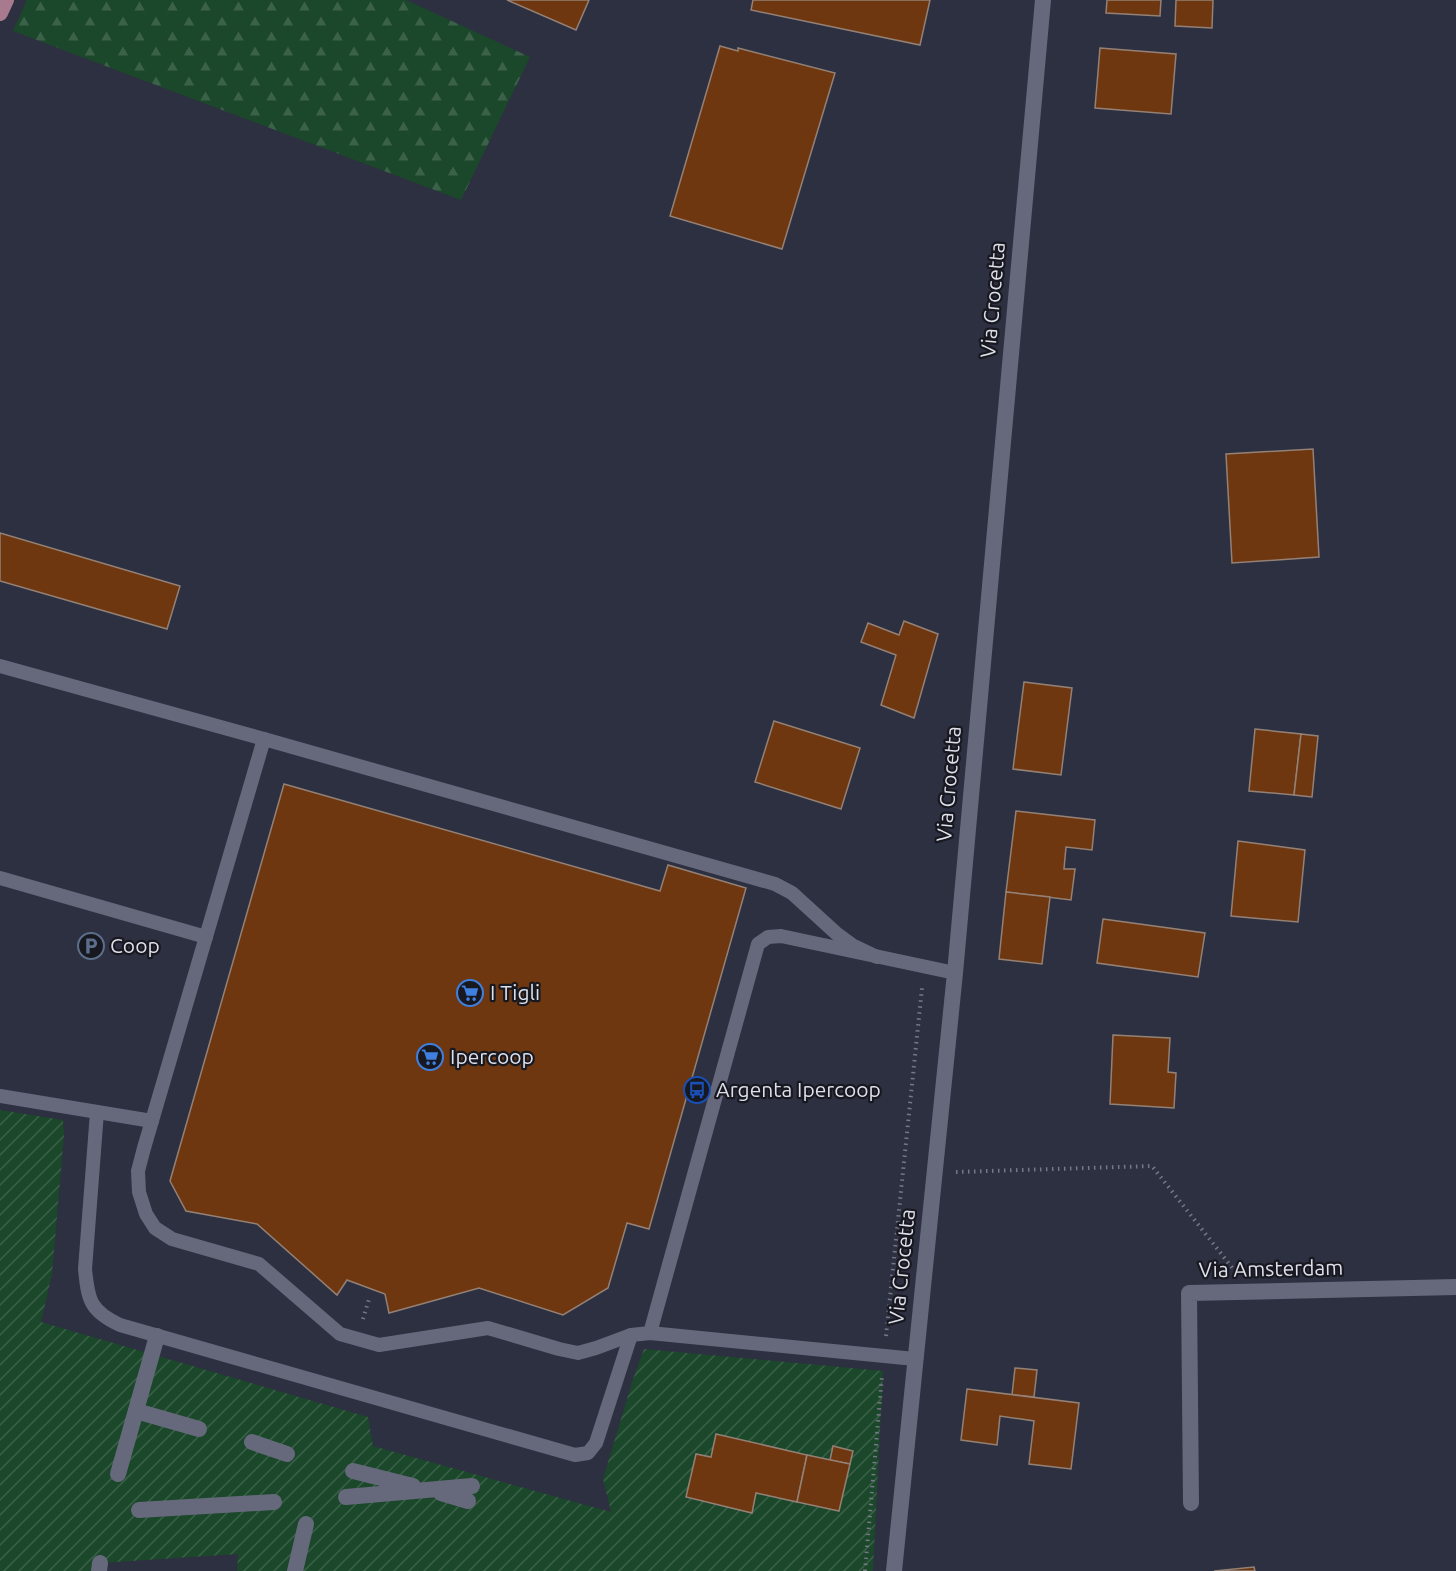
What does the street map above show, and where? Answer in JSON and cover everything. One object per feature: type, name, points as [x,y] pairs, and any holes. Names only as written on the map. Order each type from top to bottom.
[{"type":"main road","points":[[0,13],[6,0]]},
{"type":"street","name":"Via Crocetta","points":[[894,1571],[955,973],[1043,0]]},
{"type":"street","name":"Via Amsterdam","points":[[1191,1503],[1189,1293],[1456,1287]]},
{"type":"street","points":[[118,1474],[157,1336]]},
{"type":"street","points":[[136,1411],[199,1429]]},
{"type":"street","points":[[252,1442],[287,1454]]},
{"type":"street","points":[[353,1471],[428,1490],[470,1494]]},
{"type":"street","points":[[346,1497],[428,1490]]},
{"type":"street","points":[[139,1510],[274,1502]]},
{"type":"street","points":[[295,1571],[306,1524]]},
{"type":"lane","points":[[0,666],[775,884],[792,893],[852,945],[877,957]]},
{"type":"lane","points":[[264,739],[138,1172],[139,1192],[155,1228],[172,1239],[259,1264],[339,1334],[380,1344],[488,1328],[578,1353],[631,1335],[650,1333],[915,1359]]},
{"type":"lane","points":[[0,878],[206,938]]},
{"type":"lane","points":[[650,1333],[758,944],[768,937],[782,936],[955,973]]},
{"type":"lane","points":[[0,1096],[152,1121]]},
{"type":"lane","points":[[97,1112],[85,1269],[87,1292],[93,1305],[104,1318],[120,1325],[575,1455],[588,1453],[596,1443],[631,1335]]},
{"type":"path","points":[[865,1571],[884,1356],[924,967]]},
{"type":"path","points":[[934,1173],[1152,1166],[1251,1292]]},
{"type":"green space","points":[[27,0],[406,0],[530,57],[461,200],[13,31]]},
{"type":"green space","points":[[0,1110],[63,1120],[64,1135],[52,1274],[41,1322],[368,1417],[373,1446],[611,1512],[603,1479],[644,1349],[883,1371],[873,1571],[237,1571],[238,1554],[100,1563],[93,1571],[0,1571]]},
{"type":"building","points":[[507,0],[589,0],[576,30]]},
{"type":"building","points":[[753,0],[930,0],[920,45],[751,10]]},
{"type":"building","points":[[1107,0],[1161,0],[1160,16],[1106,13]]},
{"type":"building","points":[[1176,0],[1213,0],[1212,28],[1175,26]]},
{"type":"building","points":[[720,46],[738,51],[738,48],[835,73],[782,249],[670,216]]},
{"type":"building","points":[[1100,48],[1176,54],[1171,114],[1095,108]]},
{"type":"building","points":[[1313,449],[1319,557],[1232,563],[1226,454]]},
{"type":"building","points":[[0,533],[180,586],[167,629],[0,581]]},
{"type":"building","points":[[904,621],[938,634],[914,718],[881,705],[896,655],[861,642],[868,623],[899,635]]},
{"type":"building","points":[[1024,682],[1072,688],[1061,775],[1013,769]]},
{"type":"building","points":[[774,721],[860,748],[841,809],[755,782]]},
{"type":"building","points":[[1255,729],[1301,734],[1294,795],[1249,791]]},
{"type":"building","points":[[1301,734],[1318,736],[1312,797],[1294,795]]},
{"type":"building","name":"I Tigli","points":[[284,784],[660,891],[668,865],[746,888],[649,1229],[627,1223],[608,1288],[563,1315],[479,1288],[389,1313],[385,1294],[347,1280],[337,1295],[257,1224],[186,1211],[170,1181]]},
{"type":"building","points":[[1016,811],[1095,820],[1092,850],[1066,847],[1064,869],[1075,869],[1071,900],[1006,892]]},
{"type":"building","points":[[1238,841],[1305,850],[1298,922],[1231,916]]},
{"type":"building","points":[[1006,892],[1050,897],[1042,964],[999,959]]},
{"type":"building","points":[[1103,919],[1205,933],[1198,977],[1097,963]]},
{"type":"building","points":[[1113,1035],[1170,1038],[1168,1072],[1176,1073],[1174,1108],[1110,1104]]},
{"type":"building","points":[[1015,1368],[1037,1370],[1034,1397],[1012,1395]]},
{"type":"building","points":[[967,1389],[1079,1403],[1071,1469],[1029,1464],[1034,1421],[1000,1416],[997,1445],[961,1440]]},
{"type":"building","points":[[716,1434],[807,1455],[797,1502],[756,1493],[752,1513],[686,1497],[696,1454],[711,1457]]},
{"type":"building","points":[[833,1446],[853,1451],[850,1464],[830,1460]]},
{"type":"building","points":[[807,1455],[850,1464],[839,1511],[797,1502]]},
{"type":"building","points":[[1254,1567],[1255,1571],[1214,1571]]},
{"type":"place","name":"Coop","points":[[91,946]]},
{"type":"place","name":"I Tigli","points":[[470,993]]},
{"type":"place","name":"Ipercoop","points":[[430,1057]]},
{"type":"place","name":"Argenta Ipercoop","points":[[697,1090]]}]
